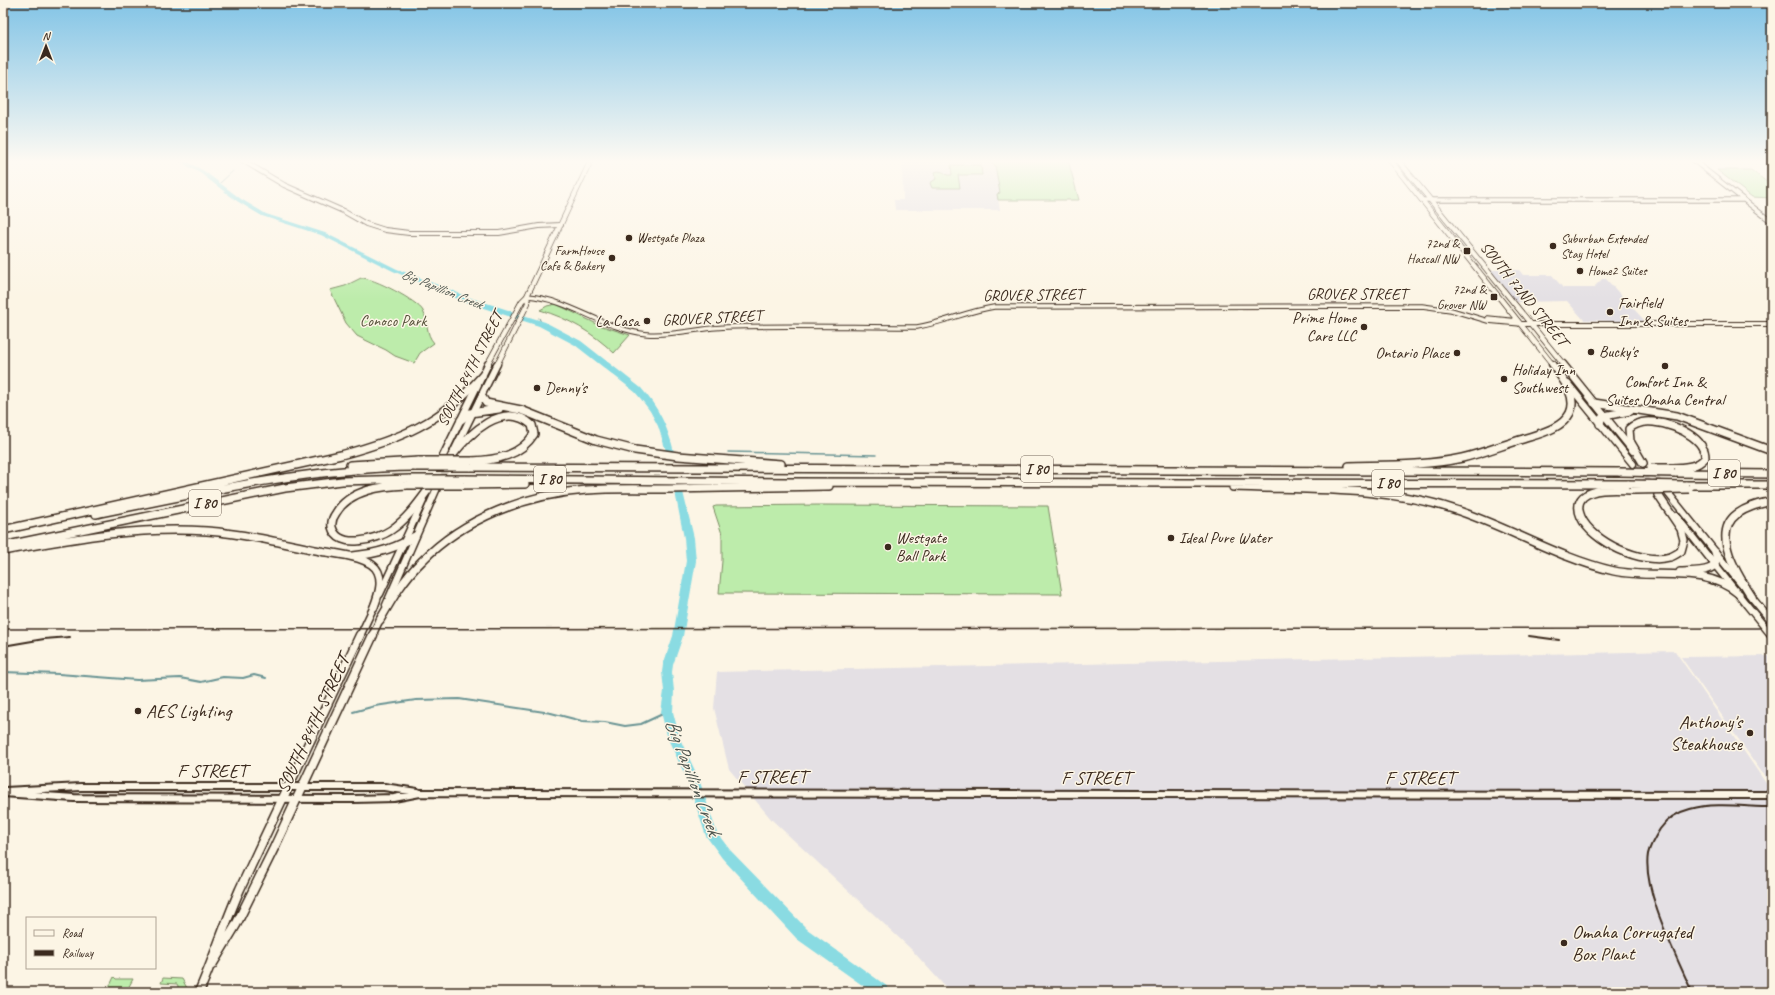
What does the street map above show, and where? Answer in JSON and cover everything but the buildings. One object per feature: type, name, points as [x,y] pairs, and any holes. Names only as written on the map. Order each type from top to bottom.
[{"type":"highway","points":[[1181,470],[1412,464],[1449,460],[1485,452],[1550,428],[1567,417],[1572,407],[1571,396],[1557,371]]},
{"type":"highway","points":[[3,532],[341,455],[381,444],[413,431],[444,413],[464,398],[482,376]]},
{"type":"highway","points":[[482,397],[486,403],[514,408],[596,440],[635,450],[666,455],[754,463],[893,469]]},
{"type":"highway","points":[[1594,403],[1650,411],[1685,418],[1772,451]]},
{"type":"highway","points":[[461,420],[467,414],[500,408],[529,413]]},
{"type":"highway","points":[[1600,424],[1604,416],[1618,413],[1650,411]]},
{"type":"highway","points":[[451,457],[470,434],[490,421],[514,417],[525,420],[532,425],[534,434],[528,444],[522,448],[501,457],[471,464]]},
{"type":"highway","points":[[1644,464],[1630,441],[1629,429],[1633,424],[1639,422],[1658,422],[1675,427],[1689,434],[1701,444],[1705,451],[1705,458],[1699,464],[1673,470]]},
{"type":"highway","name":"I 80","points":[[3,532],[260,481],[328,471],[418,464],[633,468],[1484,472],[1673,470],[1772,474]]},
{"type":"highway","name":"I 80","points":[[3,546],[221,500],[291,487],[353,480],[409,482]]},
{"type":"highway","points":[[428,489],[414,510],[403,521],[381,535],[368,540],[356,541],[342,538],[332,526],[334,516],[340,507],[351,498],[364,492],[409,482],[635,481],[712,485]]},
{"type":"highway","name":"I 80","points":[[712,485],[951,482],[1631,487]]},
{"type":"highway","points":[[1146,483],[1369,493],[1416,499],[1466,513],[1585,562],[1624,573],[1707,577],[1725,583],[1739,594]]},
{"type":"highway","points":[[380,620],[404,581],[424,559],[449,538],[483,517],[518,503],[558,493],[587,490],[712,485]]},
{"type":"highway","points":[[1658,494],[1680,529],[1684,539],[1684,546],[1679,552],[1668,557],[1656,558],[1638,556],[1614,548],[1598,538],[1583,523],[1578,510],[1580,500],[1588,494],[1631,487],[1772,486]]},
{"type":"highway","points":[[1752,597],[1732,563],[1726,543],[1727,532],[1731,521],[1739,512],[1755,504],[1772,501]]},
{"type":"highway","points":[[3,551],[100,535],[147,531],[179,530],[237,534],[362,560],[374,567],[379,575],[380,583],[374,607]]},
{"type":"highway","points":[[335,554],[352,556],[368,554],[402,544],[415,536]]},
{"type":"highway","points":[[1624,573],[1678,572],[1703,569],[1716,566],[1718,564],[1718,558],[1715,552]]},
{"type":"main road","points":[[333,206],[366,224],[385,230],[409,233],[493,233],[539,226],[561,225]]},
{"type":"main road","points":[[525,302],[570,206]]},
{"type":"main road","name":"SOUTH 72ND STREET","points":[[1427,206],[1557,371],[1633,464]]},
{"type":"main road","name":"SOUTH 72ND STREET","points":[[1435,206],[1644,464]]},
{"type":"main road","points":[[1462,252],[1475,256]]},
{"type":"main road","name":"SOUTH 84TH STREET","points":[[442,458],[482,376],[525,302]]},
{"type":"main road","name":"SOUTH 84TH STREET","points":[[451,457],[514,331],[525,302]]},
{"type":"main road","name":"GROVER STREET","points":[[1519,323],[1772,324]]},
{"type":"main road","name":"SOUTH 84TH STREET","points":[[209,969],[223,950],[236,925],[297,799],[380,620],[437,488]]},
{"type":"main road","name":"SOUTH 84TH STREET","points":[[199,992],[209,969],[225,923],[428,489]]},
{"type":"main road","points":[[1668,493],[1772,622]]},
{"type":"main road","points":[[1658,494],[1772,636]]},
{"type":"street","points":[[1752,206],[1772,222]]},
{"type":"street","name":"GROVER STREET","points":[[527,296],[554,300],[613,327],[633,332],[656,334],[680,334],[724,327],[917,327],[937,323],[972,310],[994,307],[1422,306],[1451,310],[1488,321],[1519,323]]},
{"type":"street","name":"F STREET","points":[[3,792],[81,787],[384,787],[420,793],[1772,795]]},
{"type":"street","name":"F STREET","points":[[3,792],[74,798],[283,799],[372,799],[394,798],[420,793]]},
{"type":"shaded area","points":[[895,206],[999,206],[1000,210],[895,210]]},
{"type":"shaded area","points":[[1490,270],[1519,270],[1523,275],[1552,275],[1563,288],[1596,288],[1595,286],[1602,279],[1606,279],[1644,320],[1642,322],[1584,320],[1567,301],[1516,302]]},
{"type":"shaded area","points":[[1675,651],[1772,792],[1772,992],[950,992],[911,949],[772,820],[729,769],[714,708],[717,672]]},
{"type":"shaded area","points":[[1681,657],[1772,657],[1772,787]]},
{"type":"green space","name":"Conoco Park","points":[[361,278],[375,281],[394,290],[413,301],[423,311],[429,335],[434,343],[420,353],[414,363],[395,356],[357,336],[346,323],[330,290],[345,286]]},
{"type":"green space","points":[[556,304],[599,325],[630,335],[614,353],[598,339],[580,327],[560,317],[540,310],[547,306]]},
{"type":"green space","name":"Westgate Ball Park","points":[[821,505],[1048,506],[1062,594],[719,593],[722,561],[722,534],[713,507]]},
{"type":"green space","points":[[114,977],[116,979],[133,979],[126,992],[107,992]]},
{"type":"green space","points":[[163,978],[182,979],[187,988],[185,992],[178,992],[177,984],[161,983]]},
{"type":"waterway","name":"Big Papillion Creek","points":[[250,206],[264,215],[323,234],[395,270],[468,300],[542,324],[578,343],[638,390],[644,397],[662,426],[670,452]]},
{"type":"waterway","name":"Big Papillion Creek","points":[[539,318],[542,324]]},
{"type":"waterway","points":[[728,452],[876,455]]},
{"type":"waterway","name":"Big Papillion Creek","points":[[679,492],[689,538],[691,561],[678,636],[668,665],[667,672],[669,691],[667,712],[674,739],[693,779],[712,836],[726,854],[802,934],[883,992]]},
{"type":"waterway","points":[[3,672],[59,674],[137,680],[180,678],[201,682],[223,677],[243,678],[254,675],[266,678]]},
{"type":"waterway","points":[[353,712],[375,706],[416,700],[459,699],[551,713],[582,721],[605,722],[625,726],[641,724],[667,712]]},
{"type":"tunnel","points":[[440,483],[448,464]]},
{"type":"tunnel","points":[[1633,464],[1651,486]]},
{"type":"tunnel","points":[[1644,464],[1663,487]]},
{"type":"railway","points":[[3,629],[1772,628]]},
{"type":"railway","points":[[1529,636],[1559,640]]},
{"type":"railway","points":[[3,646],[44,639],[70,637]]},
{"type":"railway","points":[[1692,992],[1655,905],[1650,886],[1648,869],[1648,854],[1651,844],[1666,822],[1673,816],[1686,810],[1720,805],[1772,807]]},
{"type":"place","name":"Westgate Plaza","points":[[629,238]]},
{"type":"place","name":"Suburban Extended Stay Hotel","points":[[1553,246]]},
{"type":"place","name":"72nd & Hascall NW","points":[[1467,251]]},
{"type":"place","name":"FarmHouse Cafe & Bakery","points":[[612,258]]},
{"type":"place","name":"Home2 Suites","points":[[1580,271]]},
{"type":"place","name":"72nd & Grover NW","points":[[1494,297]]},
{"type":"place","name":"Fairfield Inn & Suites","points":[[1610,312]]},
{"type":"place","name":"La Casa","points":[[647,321]]},
{"type":"place","name":"Prime Home Care LLC","points":[[1364,327]]},
{"type":"place","name":"Bucky's","points":[[1591,352]]},
{"type":"place","name":"Ontario Place","points":[[1457,353]]},
{"type":"place","name":"Comfort Inn & Suites Omaha Central","points":[[1665,366]]},
{"type":"place","name":"Holiday Inn Southwest","points":[[1504,379]]},
{"type":"place","name":"Denny's","points":[[537,388]]},
{"type":"place","name":"Ideal Pure Water","points":[[1171,538]]},
{"type":"place","name":"Westgate Ball Park","points":[[888,547]]},
{"type":"place","name":"AES Lighting","points":[[138,711]]},
{"type":"place","name":"Anthony's Steakhouse","points":[[1750,733]]},
{"type":"place","name":"Omaha Corrugated Box Plant","points":[[1564,943]]}]
